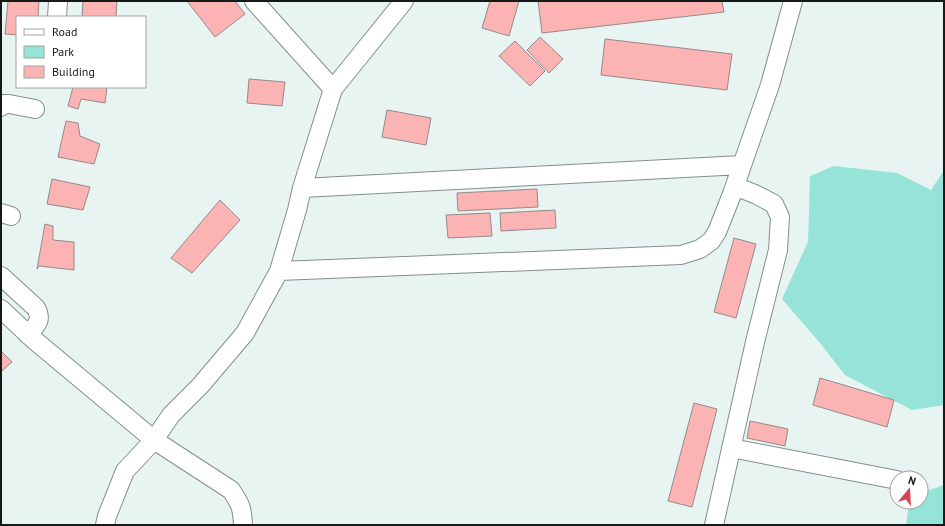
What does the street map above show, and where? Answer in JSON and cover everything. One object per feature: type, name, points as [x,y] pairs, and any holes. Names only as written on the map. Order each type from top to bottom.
[{"type":"lane","points":[[57,16],[58,1]]},
{"type":"lane","points":[[254,1],[333,89]]},
{"type":"lane","points":[[105,525],[106,516],[126,471],[154,440],[171,414],[200,386],[245,333],[279,272],[302,188],[333,89],[404,1]]},
{"type":"lane","points":[[279,272],[681,255],[700,249],[711,241],[717,232],[735,186],[770,85],[793,1]]},
{"type":"lane","points":[[1,107],[4,104],[9,104],[35,108]]},
{"type":"lane","points":[[302,188],[742,165]]},
{"type":"lane","points":[[714,525],[755,342],[778,250],[780,218],[774,204],[735,186]]},
{"type":"lane","points":[[1,276],[36,308],[39,314],[39,320],[28,335]]},
{"type":"lane","points":[[1,309],[28,335],[154,440],[231,490],[239,501],[242,509],[243,525]]},
{"type":"lane","points":[[731,448],[889,478]]},
{"type":"green space","points":[[834,166],[897,173],[931,190],[944,170],[944,405],[912,410],[845,375],[782,299],[808,242],[810,176]]},
{"type":"green space","points":[[944,485],[944,525],[906,525],[908,510],[929,510],[929,490]]},
{"type":"building","points":[[8,1],[39,1],[38,16],[16,16],[16,35],[5,34]]},
{"type":"building","points":[[83,1],[117,1],[116,16],[82,16]]},
{"type":"building","points":[[187,1],[235,1],[245,14],[215,37]]},
{"type":"building","points":[[490,1],[519,1],[509,36],[482,28]]},
{"type":"building","points":[[538,1],[722,1],[724,12],[542,33]]},
{"type":"building","points":[[540,37],[563,59],[549,73],[527,50]]},
{"type":"building","points":[[605,39],[732,54],[727,90],[601,75]]},
{"type":"building","points":[[515,41],[545,71],[530,86],[499,56]]},
{"type":"building","points":[[249,79],[285,82],[282,106],[247,103]]},
{"type":"building","points":[[73,88],[107,88],[105,103],[81,99],[78,109],[68,106]]},
{"type":"building","points":[[387,110],[431,118],[426,145],[382,137]]},
{"type":"building","points":[[66,121],[78,123],[80,136],[100,144],[94,164],[58,157]]},
{"type":"building","points":[[52,179],[90,187],[83,210],[47,204]]},
{"type":"building","points":[[537,189],[538,207],[458,211],[457,193]]},
{"type":"building","points":[[220,200],[240,220],[192,273],[171,258]]},
{"type":"building","points":[[555,210],[556,228],[501,231],[500,213]]},
{"type":"building","points":[[490,213],[492,236],[448,238],[446,215]]},
{"type":"building","points":[[45,224],[53,226],[53,240],[74,242],[74,270],[39,266],[37,269]]},
{"type":"building","points":[[734,238],[756,244],[736,318],[714,312]]},
{"type":"building","points":[[1,351],[12,362],[1,372]]},
{"type":"building","points":[[820,378],[894,400],[887,427],[813,405]]},
{"type":"building","points":[[694,403],[717,409],[692,507],[668,501]]},
{"type":"building","points":[[750,421],[788,429],[785,446],[747,438]]}]
